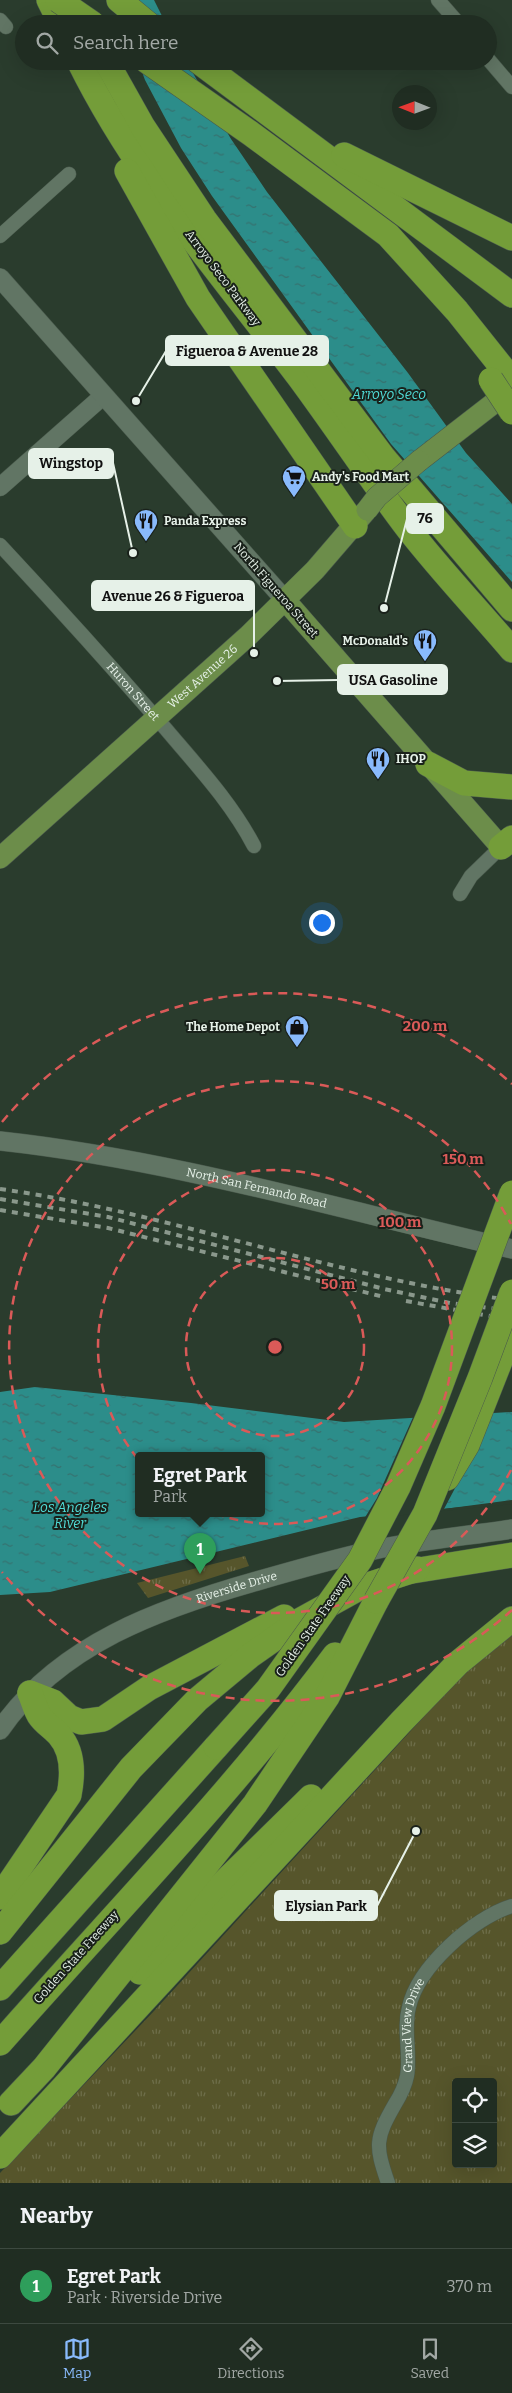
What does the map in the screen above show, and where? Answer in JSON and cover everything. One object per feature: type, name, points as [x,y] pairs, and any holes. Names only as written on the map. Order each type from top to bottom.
[{"type":"highway","points":[[49,0],[56,15]]},
{"type":"highway","points":[[58,0],[80,15]]},
{"type":"highway","points":[[75,0],[82,15]]},
{"type":"highway","points":[[119,0],[137,15]]},
{"type":"highway","name":"Arroyo Seco Parkway","points":[[83,70],[92,88],[140,167],[299,377],[410,531],[512,650]]},
{"type":"highway","name":"Arroyo Seco Parkway","points":[[111,70],[143,127],[204,218],[383,457],[512,609]]},
{"type":"highway","points":[[160,70],[337,195],[388,235],[414,261],[505,380],[512,412]]},
{"type":"highway","points":[[210,70],[512,295]]},
{"type":"highway","points":[[92,88],[127,172],[198,298],[361,518]]},
{"type":"highway","points":[[263,110],[303,129],[358,164],[512,238]]},
{"type":"highway","points":[[428,764],[464,783],[512,787]]},
{"type":"highway","name":"Golden State Freeway","points":[[0,1988],[268,1689],[360,1560],[398,1487],[433,1406],[512,1193]]},
{"type":"highway","name":"Golden State Freeway","points":[[0,2043],[206,1813],[316,1697],[376,1601],[425,1514],[480,1378],[512,1292]]},
{"type":"highway","points":[[425,1514],[467,1445],[512,1331]]},
{"type":"highway","points":[[30,1693],[53,1702],[69,1717],[81,1722],[103,1719],[159,1683],[308,1604],[366,1580],[417,1569],[512,1555]]},
{"type":"highway","points":[[0,1932],[131,1768],[197,1700],[251,1655],[301,1620],[359,1588],[417,1569]]},
{"type":"highway","points":[[0,2156],[401,1722],[458,1663],[512,1619]]},
{"type":"highway","points":[[0,1897],[69,1796],[72,1779],[72,1763],[67,1747],[60,1736],[40,1716],[30,1693]]},
{"type":"highway","points":[[6,2104],[44,2068],[255,1804],[316,1697]]},
{"type":"highway","points":[[6,2104],[22,2102],[33,2092],[202,1904],[236,1869],[355,1756],[401,1722]]},
{"type":"main road","name":"North Figueroa Street","points":[[0,278],[428,764],[508,848]]},
{"type":"main road","name":"West Avenue 26","points":[[1,854],[157,719],[285,600],[361,518],[377,497],[468,422],[505,380]]},
{"type":"main road","name":"North San Fernando Road","points":[[0,1142],[31,1145],[193,1173],[512,1249]]},
{"type":"main road","name":"Riverside Drive","points":[[0,1730],[30,1693],[99,1641],[123,1628],[200,1598],[376,1550],[512,1528]]},
{"type":"street","points":[[438,0],[451,15]]},
{"type":"street","points":[[497,70],[512,87]]},
{"type":"street","points":[[0,236],[69,174]]},
{"type":"street","points":[[0,487],[103,396]]},
{"type":"street","name":"Huron Street","points":[[0,545],[157,719],[239,817],[254,846]]},
{"type":"street","points":[[460,894],[471,876],[508,848]]},
{"type":"street","name":"Grand View Drive","points":[[388,2183],[380,2159],[378,2144],[381,2128],[400,2095],[407,2078],[407,2017],[415,1988],[440,1956],[469,1930],[501,1909],[512,1906]]},
{"type":"green space","points":[[245,1556],[249,1566],[148,1598],[137,1583]]},
{"type":"green space","points":[[512,1633],[512,2183],[0,2183],[0,2173],[154,2011],[483,1652]]},
{"type":"water","points":[[114,0],[154,0],[162,15],[120,15]]},
{"type":"water","name":"Arroyo Seco","points":[[141,70],[191,70],[231,139],[267,192],[408,373],[466,453],[512,504],[512,582],[391,444],[212,196],[181,148]]},
{"type":"water","name":"Los Angeles River","points":[[35,1387],[191,1403],[344,1422],[512,1412],[512,1502],[360,1517],[50,1592],[0,1595],[0,1392]]},
{"type":"pier","points":[[486,1411],[462,1475],[444,1509],[512,1500],[512,1504],[364,1519],[377,1498],[414,1415]]},
{"type":"railway","points":[[0,1189],[65,1200],[129,1214],[383,1277],[447,1290],[512,1300]]},
{"type":"railway","points":[[0,1199],[108,1217],[384,1289],[450,1303],[512,1311]]},
{"type":"railway","points":[[0,1210],[108,1228],[384,1297]]},
{"type":"railway","points":[[406,1301],[512,1320]]},
{"type":"place","name":"Figueroa & Avenue 28","points":[[136,401]]},
{"type":"place","name":"Andy's Food Mart","points":[[294,498]]},
{"type":"place","name":"Panda Express","points":[[146,542]]},
{"type":"place","name":"Wingstop","points":[[133,553]]},
{"type":"place","name":"76","points":[[384,608]]},
{"type":"place","name":"Avenue 26 & Figueroa","points":[[254,653]]},
{"type":"place","name":"McDonald's","points":[[425,662]]},
{"type":"place","name":"USA Gasoline","points":[[277,681]]},
{"type":"place","name":"IHOP","points":[[378,780]]},
{"type":"place","name":"The Home Depot","points":[[297,1048]]},
{"type":"place","name":"Egret Park","points":[[200,1574]]},
{"type":"place","name":"Elysian Park","points":[[416,1831]]}]
